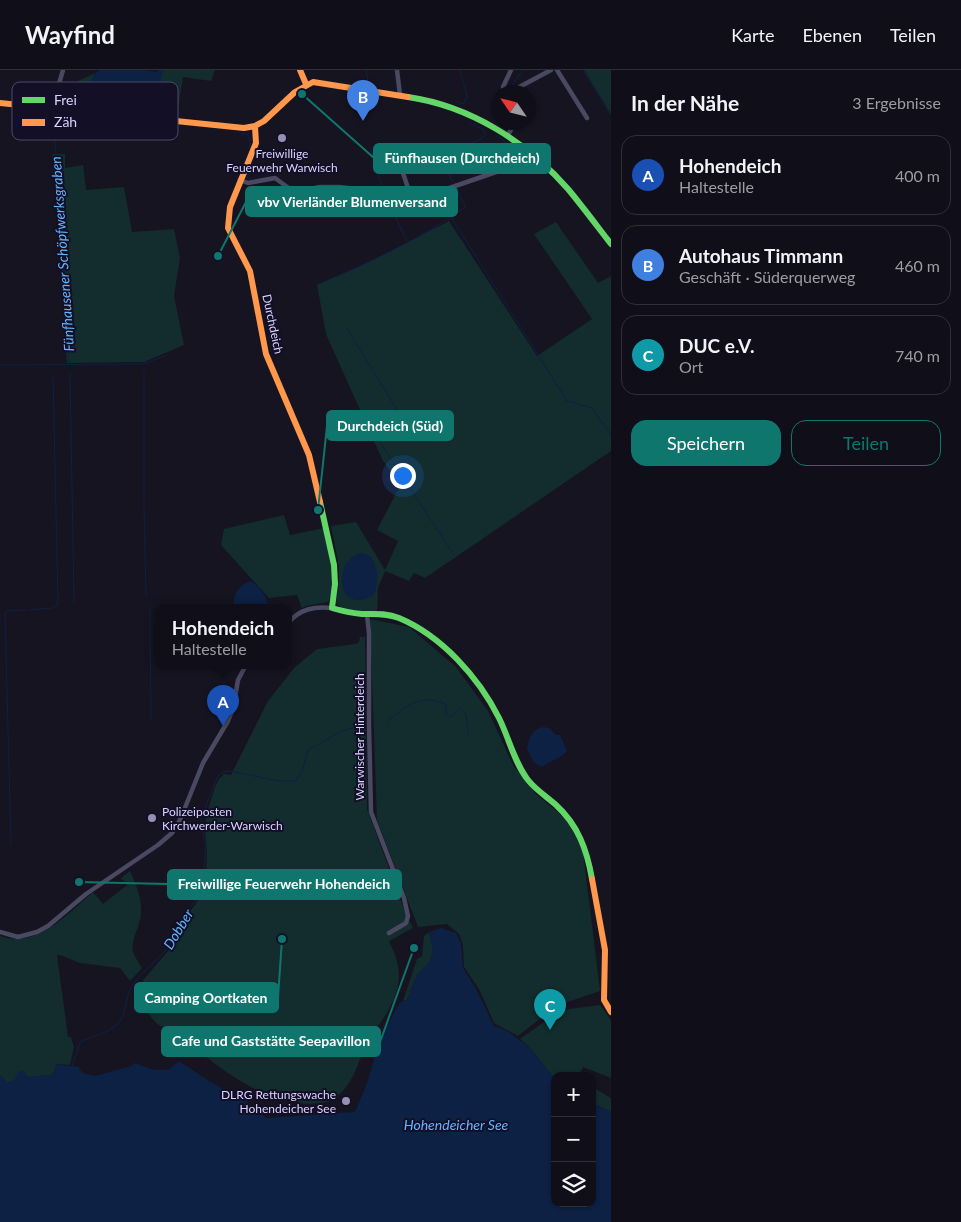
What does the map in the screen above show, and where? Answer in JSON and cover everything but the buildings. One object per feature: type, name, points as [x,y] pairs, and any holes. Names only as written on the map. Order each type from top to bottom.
[{"type":"street","points":[[300,70],[306,84]]},
{"type":"street","points":[[397,70],[400,95]]},
{"type":"street","points":[[504,85],[511,70]]},
{"type":"street","points":[[523,85],[551,70]]},
{"type":"street","points":[[557,70],[587,118]]},
{"type":"street","points":[[178,121],[244,128],[255,127],[267,120],[306,84],[313,82],[400,95],[451,107],[481,120],[527,150],[568,189],[611,244]]},
{"type":"street","name":"Durchdeich","points":[[255,127],[256,144],[230,207],[228,228],[250,271],[266,354],[309,455],[334,565],[336,584],[332,608]]},
{"type":"street","points":[[507,136],[511,130]]},
{"type":"street","points":[[240,180],[248,183],[275,178],[294,192],[320,187],[339,187],[348,188],[365,197],[386,202],[412,200],[496,172],[527,150]]},
{"type":"street","points":[[398,158],[412,200]]},
{"type":"street","points":[[292,619],[304,610],[323,607],[342,612],[384,614],[400,618],[427,633],[447,651],[487,696],[500,720],[517,761],[529,782],[573,822],[579,832],[589,859],[605,950],[604,1000],[611,1012]]},
{"type":"street","name":"Warwischer Hinterdeich","points":[[367,614],[369,633],[371,812],[398,880],[408,916],[406,923],[389,933]]},
{"type":"street","points":[[0,932],[18,937],[38,932],[48,926],[86,894],[172,833],[180,820],[203,763],[227,723],[233,709],[238,680],[244,669]]},
{"type":"green space","points":[[163,70],[215,70],[211,81],[183,77],[178,109],[178,82],[152,82]]},
{"type":"green space","points":[[584,70],[611,70],[611,114]]},
{"type":"green space","points":[[95,73],[92,79],[94,82],[76,82]]},
{"type":"green space","points":[[52,154],[65,154],[65,168],[83,165],[86,190],[124,187],[132,232],[174,229],[180,258],[174,296],[184,345],[144,362],[67,363]]},
{"type":"green space","points":[[449,221],[537,356],[592,319],[534,234],[556,222],[598,283],[611,276],[611,451],[425,578],[414,573],[409,581],[385,571],[378,588],[377,612],[342,609],[336,603],[339,567],[331,526],[356,522],[385,570],[398,541],[377,530],[400,486],[382,459],[326,334],[317,285],[365,264]]},
{"type":"green space","points":[[284,515],[290,535],[324,528],[333,576],[333,586],[328,602],[302,608],[297,595],[269,598],[221,545],[224,529]]},
{"type":"green space","points":[[370,619],[409,627],[456,667],[488,711],[513,765],[537,795],[560,814],[572,828],[583,851],[600,991],[556,1006],[518,1036],[494,1023],[479,989],[464,967],[463,945],[459,934],[447,924],[418,927],[377,820]]},
{"type":"green space","points":[[360,637],[365,637],[367,809],[413,928],[389,941],[396,957],[398,968],[399,979],[396,994],[369,1040],[354,1075],[333,1100],[310,1104],[279,1099],[248,1086],[234,1077],[205,1056],[184,1036],[155,1022],[149,1015],[138,993],[144,979],[169,950],[186,916],[203,891],[206,879],[207,855],[206,816],[219,779],[224,774],[231,775],[268,701],[294,668],[317,649],[356,644],[359,642]]},
{"type":"green space","points":[[130,871],[137,889],[141,908],[133,951],[142,968],[130,981],[120,968],[80,963],[57,955],[68,1037],[71,1037],[74,1047],[70,1065],[57,1064],[55,1072],[50,1076],[25,1076],[7,1083],[0,1077],[0,936],[14,939],[27,938],[39,934],[62,919],[93,892],[103,904],[127,885],[121,878]]},
{"type":"green space","points":[[429,932],[433,949],[430,962],[417,975],[407,1000],[403,1001],[417,959],[422,956],[424,936]]},
{"type":"green space","points":[[600,1005],[611,1020],[611,1078],[583,1067],[581,1072],[551,1072],[551,1074],[520,1039],[561,1010]]},
{"type":"green space","points":[[596,1089],[611,1098],[611,1112],[596,1105]]},
{"type":"water","points":[[100,70],[144,70],[157,72],[157,70],[163,70],[161,82],[91,82]]},
{"type":"water","points":[[361,553],[370,556],[377,571],[377,584],[374,595],[361,600],[351,599],[345,593],[342,585],[342,575],[345,566],[352,558]]},
{"type":"water","points":[[251,581],[263,592],[267,604],[234,604],[237,591],[242,585]]},
{"type":"water","points":[[543,727],[549,728],[556,735],[560,735],[567,751],[542,767],[534,763],[527,749],[531,735]]},
{"type":"water","name":"Hohendeicher See","points":[[441,928],[456,933],[461,943],[463,968],[476,989],[494,1026],[506,1030],[529,1047],[551,1074],[551,1207],[596,1207],[596,1105],[611,1112],[611,1222],[0,1222],[0,1075],[7,1083],[15,1080],[18,1072],[25,1071],[25,1076],[28,1077],[50,1076],[55,1072],[56,1064],[79,1067],[82,1073],[95,1076],[132,1066],[134,1063],[155,1070],[168,1070],[179,1061],[209,1081],[247,1102],[266,1118],[353,1112],[356,1110],[367,1083],[380,1039],[400,1002],[407,1000],[417,975],[430,962],[433,949],[429,932]]},
{"type":"waterway","points":[[366,70],[368,82]]},
{"type":"waterway","points":[[457,102],[463,104],[467,97],[460,70]]},
{"type":"waterway","points":[[512,85],[523,70]]},
{"type":"waterway","points":[[583,70],[611,115]]},
{"type":"waterway","points":[[453,182],[443,163],[444,159],[485,136],[484,130],[470,123]]},
{"type":"waterway","points":[[242,134],[247,134],[250,138],[249,148]]},
{"type":"waterway","points":[[496,136],[511,145]]},
{"type":"waterway","name":"Fünfhausener Schöpfwerksgraben","points":[[55,140],[61,199],[69,365]]},
{"type":"waterway","points":[[370,147],[386,198]]},
{"type":"waterway","points":[[247,174],[246,177],[251,179]]},
{"type":"waterway","points":[[317,285],[411,241],[447,220],[464,208],[465,205],[455,189]]},
{"type":"waterway","points":[[390,206],[407,241]]},
{"type":"waterway","points":[[451,217],[567,401],[592,408],[611,435]]},
{"type":"waterway","points":[[346,327],[396,408],[395,413],[374,433],[454,555]]},
{"type":"waterway","points":[[0,365],[143,364],[167,355]]},
{"type":"waterway","points":[[144,373],[144,501]]},
{"type":"waterway","points":[[70,374],[74,603]]},
{"type":"waterway","points":[[29,610],[52,608],[58,604],[53,375]]},
{"type":"waterway","points":[[144,506],[146,597]]},
{"type":"waterway","points":[[150,606],[151,720]]},
{"type":"waterway","points":[[11,844],[5,613],[8,611],[25,610]]},
{"type":"waterway","name":"Dobber","points":[[388,721],[415,702],[437,701],[446,704],[445,713],[451,717],[459,708],[466,714],[468,734]]},
{"type":"waterway","name":"Dobber","points":[[72,1066],[80,1042],[108,1031],[119,1023],[123,1016],[129,991],[136,980],[166,950],[183,916],[197,899],[203,882],[206,849],[201,818],[218,776],[223,772],[230,771],[279,781],[296,781],[303,768],[308,750],[342,731],[357,727]]},
{"type":"traffic: fast","points":[[408,97],[431,102],[475,118],[516,142],[552,172],[568,189],[611,244]]},
{"type":"traffic: fast","points":[[320,502],[334,565],[335,584],[332,608],[354,613],[399,618],[430,636],[458,660],[491,703],[523,773],[534,787],[564,813],[576,830],[584,848],[592,879]]},
{"type":"traffic: slow","points":[[300,70],[306,84]]},
{"type":"traffic: slow","points":[[178,121],[244,128],[255,126],[264,121],[295,92],[313,82],[408,97]]},
{"type":"traffic: slow","points":[[0,103],[12,104]]},
{"type":"traffic: slow","points":[[255,127],[256,143],[230,207],[228,228],[250,271],[266,354],[309,455],[320,502]]},
{"type":"traffic: slow","points":[[592,879],[605,950],[604,1000],[611,1012]]},
{"type":"place","name":"Fünfhausen (Durchdeich)","points":[[302,94]]},
{"type":"place","name":"Autohaus Timmann","points":[[363,121]]},
{"type":"place","name":"Freiwillige Feuerwehr Warwisch","points":[[282,138]]},
{"type":"place","name":"vbv Vierländer Blumenversand","points":[[218,256]]},
{"type":"place","name":"Durchdeich (Süd)","points":[[318,510]]},
{"type":"place","name":"Hohendeich","points":[[223,726]]},
{"type":"place","name":"Polizeiposten Kirchwerder-Warwisch","points":[[152,818]]},
{"type":"place","name":"Freiwillige Feuerwehr Hohendeich","points":[[79,882]]},
{"type":"place","name":"Camping Oortkaten","points":[[282,939]]},
{"type":"place","name":"Cafe und Gaststätte Seepavillon","points":[[414,948]]},
{"type":"place","name":"DUC e.V.","points":[[550,1030]]},
{"type":"place","name":"DLRG Rettungswache Hohendeicher See","points":[[346,1101]]}]
